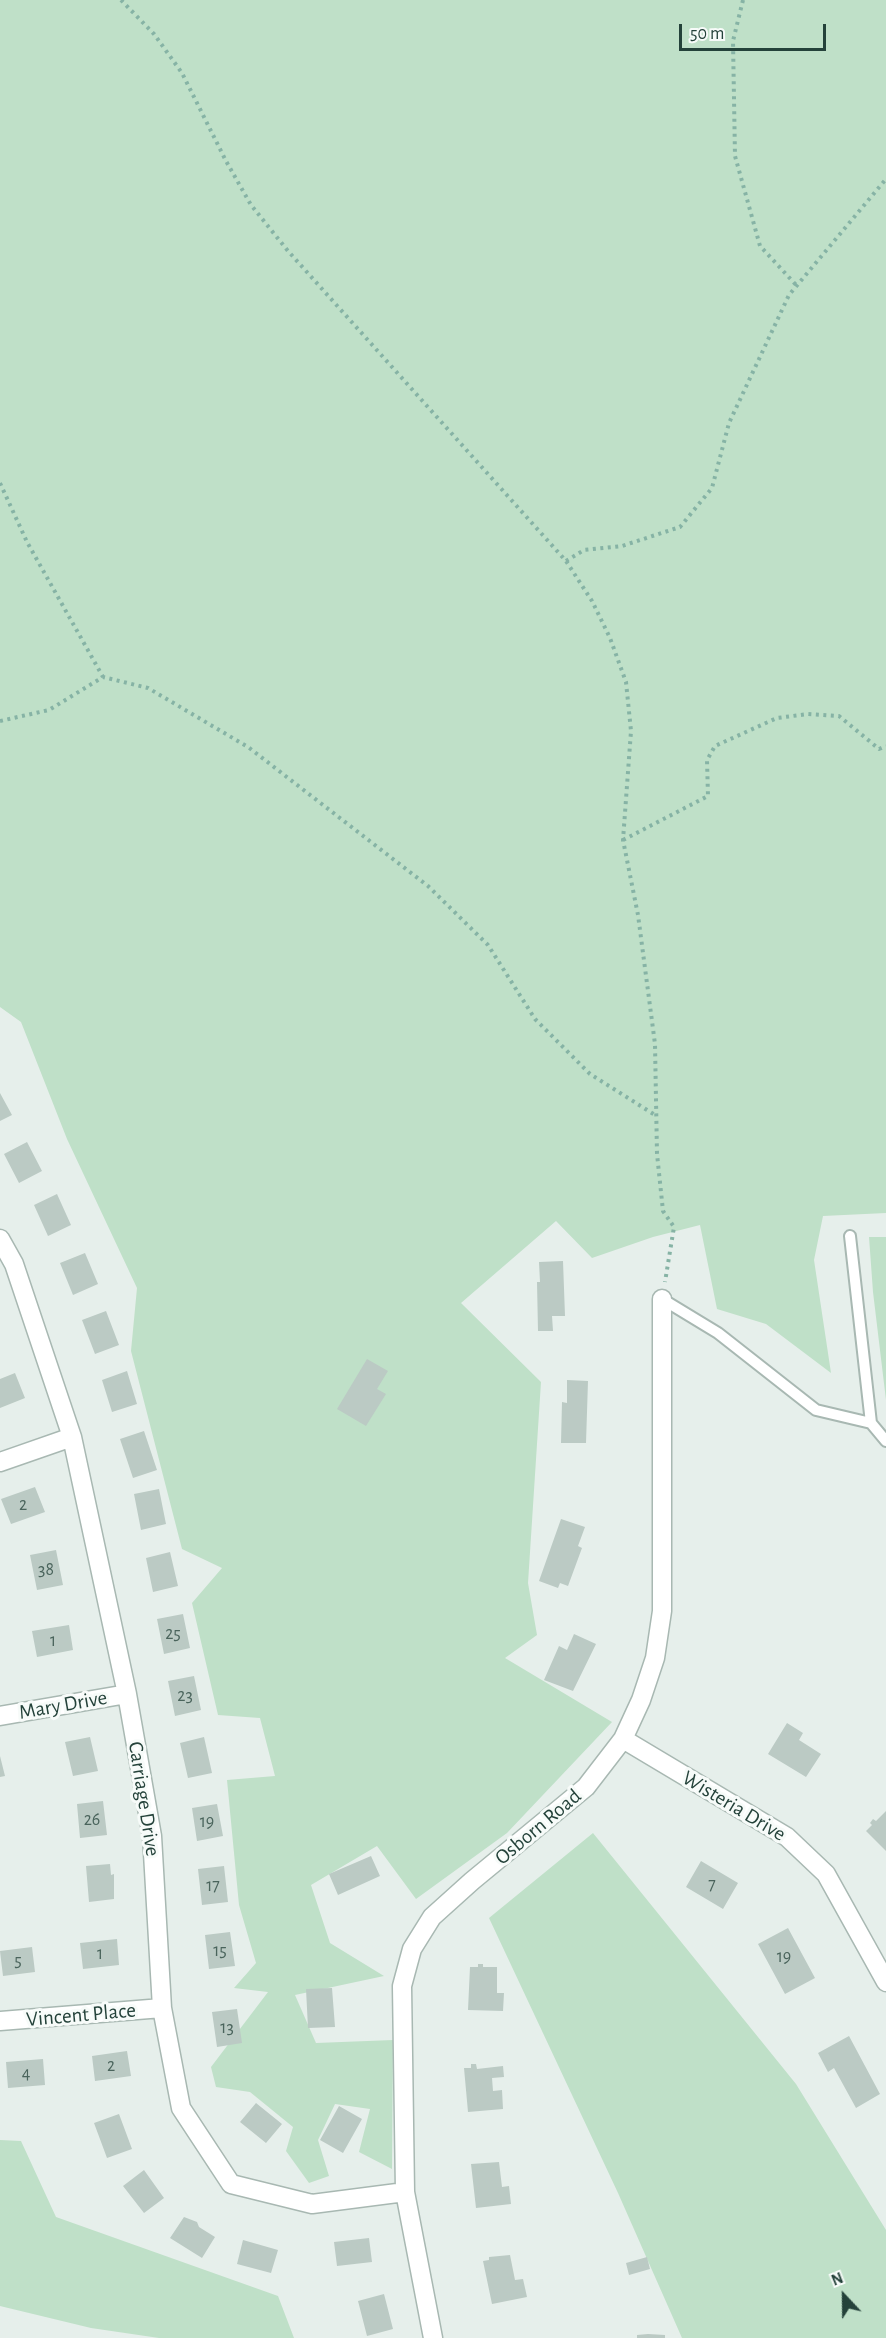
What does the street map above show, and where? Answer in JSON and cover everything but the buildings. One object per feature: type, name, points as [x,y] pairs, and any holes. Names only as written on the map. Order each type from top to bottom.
[{"type":"street","name":"Carriage Drive","points":[[0,1239],[14,1264],[72,1437],[127,1694],[153,1836],[162,2008],[181,2108],[231,2184],[312,2204],[405,2192]]},
{"type":"street","name":"Osborn Road","points":[[433,2338],[405,2192],[402,1986],[412,1949],[432,1917],[586,1787],[623,1739],[641,1700],[655,1658],[662,1611],[662,1299]]},
{"type":"street","points":[[0,1462],[72,1437]]},
{"type":"street","name":"Mary Drive","points":[[0,1716],[127,1694]]},
{"type":"street","name":"Wisteria Drive","points":[[623,1739],[788,1837],[826,1874],[886,1982]]},
{"type":"street","name":"Vincent Place","points":[[0,2021],[162,2008]]},
{"type":"lane","points":[[850,1236],[871,1424]]},
{"type":"lane","points":[[662,1299],[718,1334],[816,1410],[871,1424],[886,1441]]},
{"type":"path","points":[[121,0],[154,34],[182,73],[226,161],[258,214],[288,251],[566,561],[592,601],[610,638],[626,682],[631,731],[623,840],[638,915],[655,1044],[656,1115],[663,1210],[674,1227],[662,1299]]},
{"type":"path","points":[[743,0],[733,41],[735,156],[760,246],[797,286]]},
{"type":"path","points":[[566,561],[584,550],[622,546],[680,527],[712,488],[729,423],[789,295],[886,178]]},
{"type":"path","points":[[0,483],[27,542],[103,677]]},
{"type":"path","points":[[0,721],[50,710],[103,677],[148,688],[248,747],[428,886],[488,945],[535,1019],[590,1074],[656,1115]]},
{"type":"path","points":[[623,840],[708,796],[707,760],[715,746],[777,718],[808,714],[839,716],[879,749],[886,746]]},
{"type":"green space","points":[[0,0],[886,0],[886,1213],[823,1216],[814,1260],[831,1373],[766,1324],[717,1309],[700,1225],[653,1237],[592,1258],[556,1221],[461,1303],[541,1382],[528,1583],[537,1635],[505,1658],[612,1722],[507,1833],[416,1899],[377,1846],[311,1885],[330,1943],[384,1976],[295,1995],[316,2043],[393,2040],[392,2169],[359,2152],[370,2109],[335,2104],[318,2140],[329,2176],[309,2183],[286,2151],[293,2127],[250,2092],[216,2087],[211,2067],[268,1992],[234,1988],[256,1963],[239,1905],[227,1780],[275,1776],[260,1718],[218,1715],[192,1603],[222,1568],[182,1549],[131,1351],[137,1288],[67,1139],[21,1022],[0,1007]]},
{"type":"green space","points":[[869,1237],[886,1237],[886,1400],[873,1292]]},
{"type":"green space","points":[[593,1833],[796,2084],[886,2230],[886,2338],[682,2338],[618,2193],[489,1918]]},
{"type":"green space","points":[[0,2140],[21,2141],[56,2217],[278,2296],[294,2338],[159,2338],[91,2328],[0,2306]]}]
